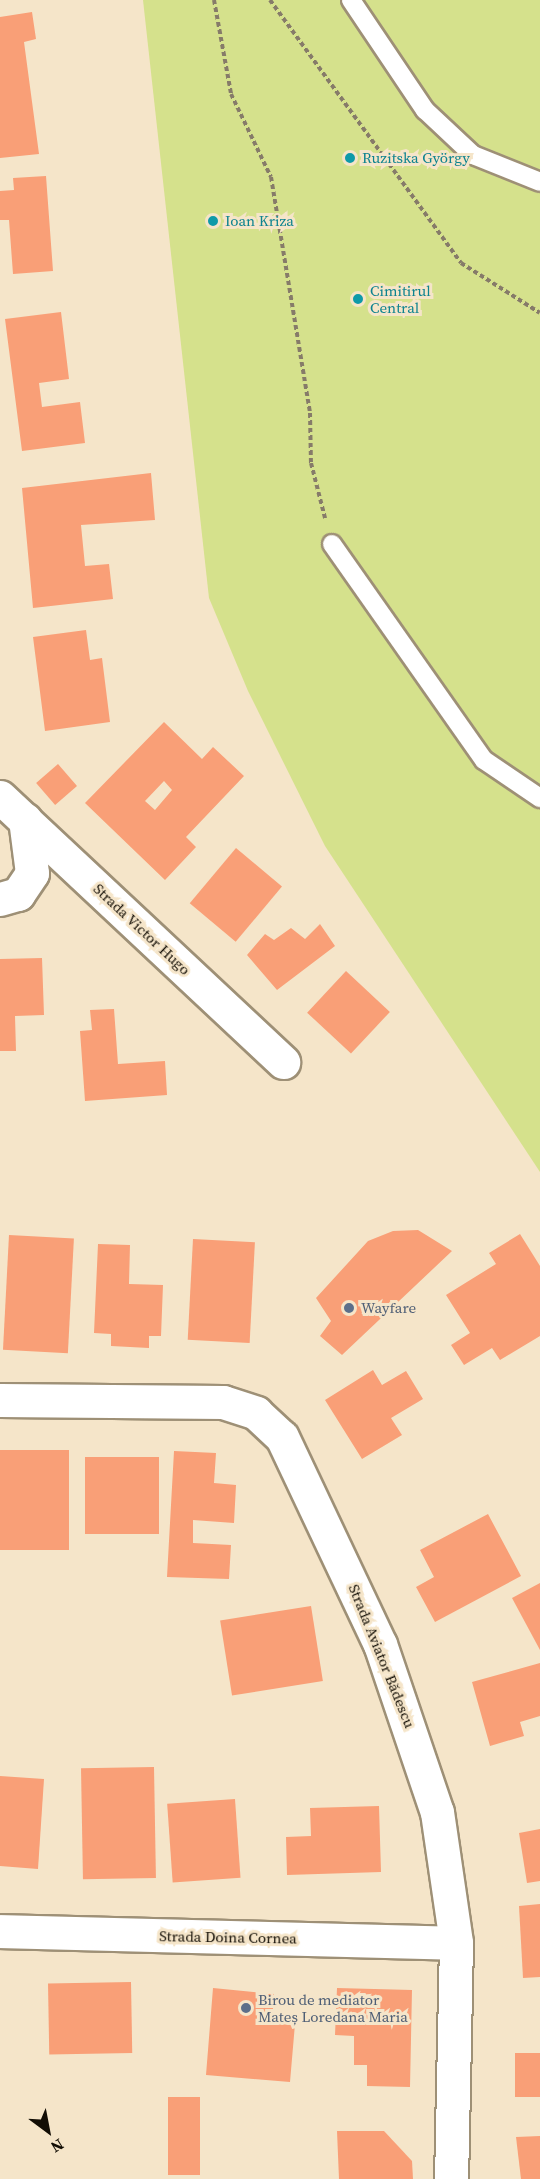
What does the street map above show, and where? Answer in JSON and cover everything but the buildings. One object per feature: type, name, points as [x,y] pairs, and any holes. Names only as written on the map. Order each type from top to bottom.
[{"type":"street","name":"Strada Victor Hugo","points":[[0,797],[283,1062]]},
{"type":"street","points":[[0,899],[18,894],[32,873],[25,819]]},
{"type":"street","name":"Strada Aviator Bădescu","points":[[0,1400],[223,1402],[256,1413],[282,1437],[405,1708],[437,1812],[456,1943],[451,2179]]},
{"type":"street","name":"Strada Doina Cornea","points":[[0,1931],[456,1943]]},
{"type":"lane","points":[[351,0],[433,118],[472,155],[540,182]]},
{"type":"lane","points":[[332,544],[484,760],[540,798]]},
{"type":"path","points":[[214,0],[231,94],[271,177],[310,413],[311,463],[332,544]]},
{"type":"path","points":[[270,0],[461,263],[540,313]]},
{"type":"green space","name":"Cimitirul Central","points":[[143,0],[540,0],[540,1172],[325,846],[248,691],[209,598]]},
{"type":"place","name":"Ruzitska György","points":[[350,158]]},
{"type":"place","name":"Ioan Kriza","points":[[213,221]]},
{"type":"place","name":"Cimitirul Central","points":[[358,299]]},
{"type":"place","name":"Wayfare","points":[[349,1308]]},
{"type":"place","name":"Birou de mediator Mateș Loredana Maria","points":[[246,2008]]}]
